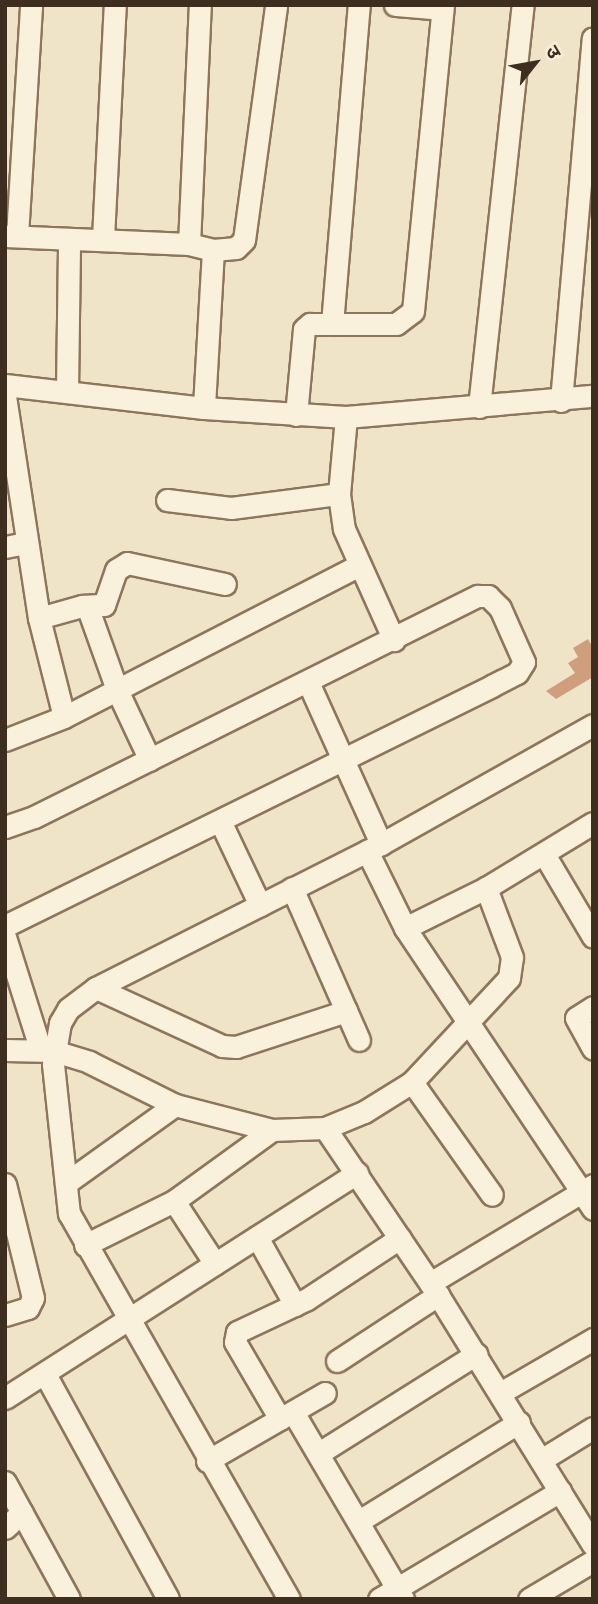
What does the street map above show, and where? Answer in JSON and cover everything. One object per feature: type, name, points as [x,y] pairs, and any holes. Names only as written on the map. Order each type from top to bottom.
[{"type":"street","points":[[31,5],[11,236],[103,238],[189,244],[213,250],[236,248],[244,240],[276,5]]},
{"type":"street","points":[[103,238],[115,5]]},
{"type":"street","points":[[189,244],[200,5]]},
{"type":"street","points":[[332,324],[359,5]]},
{"type":"street","points":[[296,415],[304,329],[332,324],[396,324],[413,311],[442,7],[395,5]]},
{"type":"street","points":[[479,407],[523,5]]},
{"type":"street","points":[[561,401],[593,38]]},
{"type":"street","points":[[67,390],[69,239]]},
{"type":"street","points":[[204,408],[213,250]]},
{"type":"street","points":[[5,385],[67,390],[204,408],[345,417],[561,401],[593,396]]},
{"type":"street","points":[[5,396],[16,545],[39,618],[64,717]]},
{"type":"street","points":[[345,417],[339,494],[344,529],[358,566],[394,640]]},
{"type":"street","points":[[167,500],[231,508],[339,494]]},
{"type":"street","points":[[39,618],[106,602],[116,570],[127,563],[225,584]]},
{"type":"street","points":[[5,740],[64,717],[358,566]]},
{"type":"street","points":[[5,827],[150,760],[478,596],[488,596],[500,608],[524,662],[517,673],[492,686],[221,823],[5,926]]},
{"type":"street","points":[[87,606],[117,690],[150,760]]},
{"type":"street","points":[[308,682],[343,761],[405,928],[437,979],[471,1021],[589,1195],[434,1289],[337,1361]]},
{"type":"street","points":[[47,1050],[68,1009],[96,988],[374,848],[593,725]]},
{"type":"street","points":[[221,823],[260,905]]},
{"type":"street","points":[[405,928],[486,888],[593,823]]},
{"type":"street","points":[[544,854],[591,928]]},
{"type":"street","points":[[292,888],[359,1040]]},
{"type":"street","points":[[5,1050],[47,1050],[89,1062],[176,1105],[271,1130],[325,1128],[364,1112],[412,1082],[471,1021],[513,968],[486,888]]},
{"type":"street","points":[[5,937],[47,1050],[69,1214],[128,1323],[289,1599]]},
{"type":"street","points":[[96,988],[222,1046],[236,1046],[346,1011]]},
{"type":"street","points":[[593,1007],[576,1018],[593,1049]]},
{"type":"street","points":[[412,1082],[492,1195]]},
{"type":"street","points":[[66,1183],[176,1105]]},
{"type":"street","points":[[325,1128],[476,1354],[593,1545]]},
{"type":"street","points":[[85,1245],[174,1201],[271,1130]]},
{"type":"street","points":[[5,1398],[128,1323],[357,1173]]},
{"type":"street","points":[[5,1184],[33,1298],[28,1308],[5,1315]]},
{"type":"street","points":[[174,1201],[215,1264]]},
{"type":"street","points":[[257,1237],[295,1305]]},
{"type":"street","points":[[400,1238],[295,1305],[234,1337],[286,1416],[319,1453],[359,1521],[393,1595],[561,1491]]},
{"type":"street","points":[[500,1394],[593,1339]]},
{"type":"street","points":[[319,1453],[476,1354]]},
{"type":"street","points":[[45,1374],[168,1599]]},
{"type":"street","points":[[207,1461],[325,1393]]},
{"type":"street","points":[[359,1521],[519,1422]]},
{"type":"street","points":[[541,1460],[593,1429]]},
{"type":"street","points":[[5,1482],[22,1512],[59,1594]]},
{"type":"street","points":[[5,1528],[22,1512]]},
{"type":"street","points":[[529,1599],[593,1561]]},
{"type":"building","points":[[588,639],[593,648],[593,677],[556,699],[546,691],[575,673],[568,663],[578,657],[573,648]]}]
